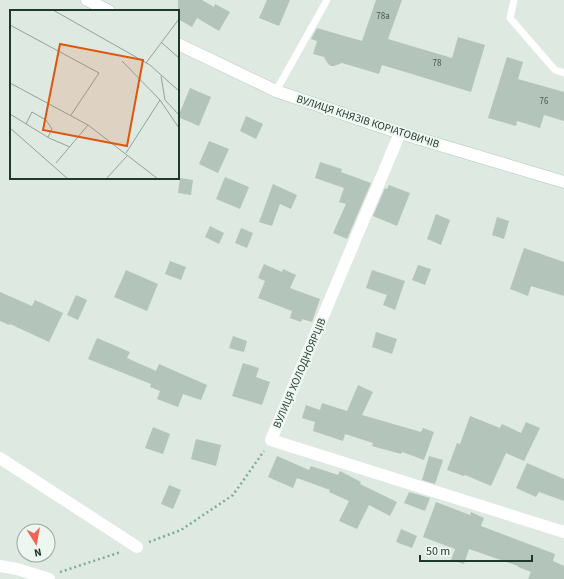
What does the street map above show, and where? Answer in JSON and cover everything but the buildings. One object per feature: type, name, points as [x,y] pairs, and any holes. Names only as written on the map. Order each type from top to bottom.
[{"type":"street","points":[[86,0],[107,10]]},
{"type":"street","name":"ВУЛИЦЯ КНЯЗІВ КОРІАТОВИЧІВ","points":[[179,44],[276,91],[400,133],[564,182]]},
{"type":"street","name":"ВУЛИЦЯ ХОЛОДНОЯРЦІВ","points":[[400,133],[271,440],[564,532]]},
{"type":"street","points":[[0,458],[137,547]]},
{"type":"street","points":[[0,566],[17,569],[46,578]]},
{"type":"lane","points":[[276,91],[327,0]]},
{"type":"lane","points":[[514,0],[510,18],[555,70],[564,73]]},
{"type":"path","points":[[46,578],[137,547],[181,530],[233,495],[271,440]]}]
